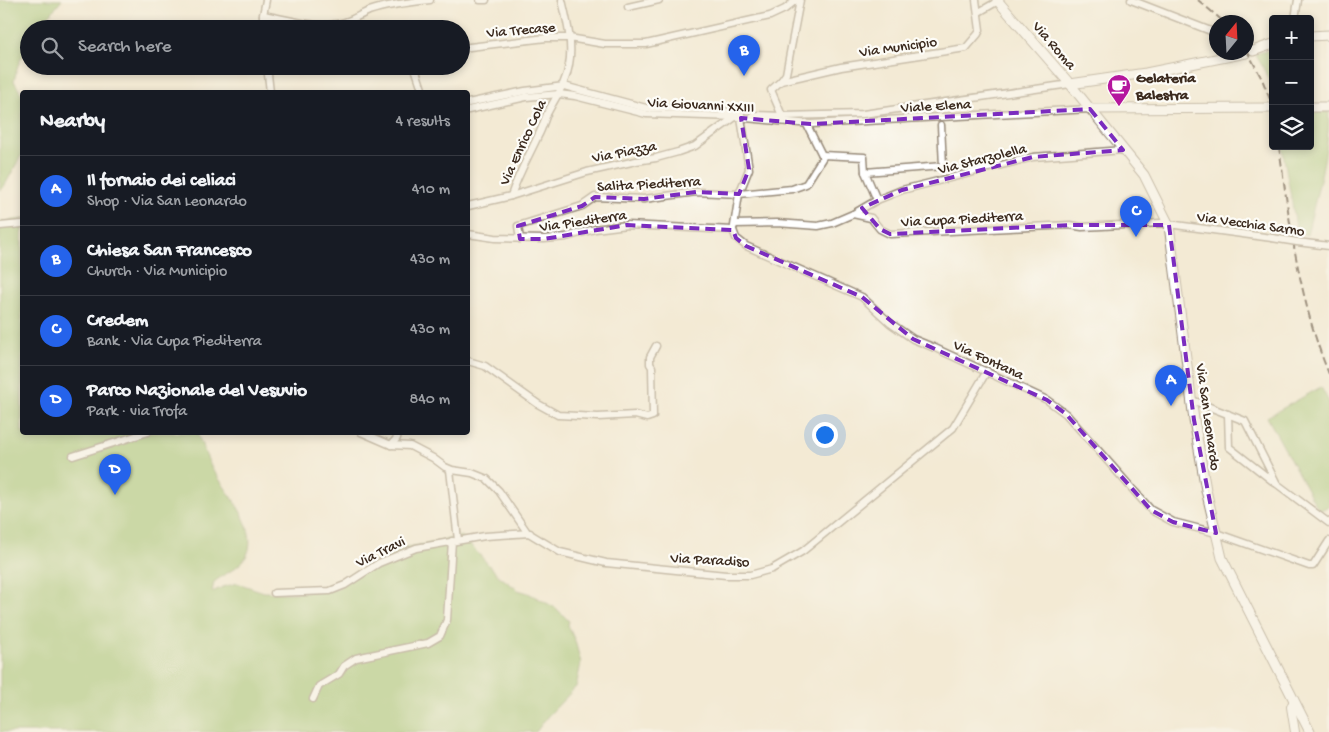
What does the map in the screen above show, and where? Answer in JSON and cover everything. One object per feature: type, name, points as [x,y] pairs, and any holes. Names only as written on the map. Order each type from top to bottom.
[{"type":"main road","name":"Via Roma","points":[[999,0],[1090,109]]},
{"type":"main road","points":[[1314,36],[1329,35]]},
{"type":"main road","points":[[1254,50],[1269,45]]},
{"type":"main road","points":[[1070,84],[1146,73],[1210,60]]},
{"type":"main road","points":[[1314,107],[1329,107]]},
{"type":"main road","points":[[1090,109],[1269,108]]},
{"type":"main road","name":"Via San Leonardo","points":[[1090,109],[1144,175],[1169,225],[1206,490],[1222,558],[1310,732]]},
{"type":"street","points":[[263,20],[266,0]]},
{"type":"street","points":[[353,20],[368,12],[411,2],[430,0]]},
{"type":"street","points":[[480,0],[486,0]]},
{"type":"street","points":[[470,104],[525,91],[564,86],[569,64],[569,38],[568,24],[562,0]]},
{"type":"street","points":[[628,7],[659,0]]},
{"type":"street","name":"Via Trecase","points":[[470,47],[546,38],[569,38],[605,44],[660,42],[770,16],[785,9],[796,0]]},
{"type":"street","points":[[783,119],[771,90],[786,74],[800,0]]},
{"type":"street","name":"Via Municipio","points":[[781,81],[841,67],[962,49],[969,45],[980,30],[976,0]]},
{"type":"street","points":[[978,12],[999,0]]},
{"type":"street","points":[[1131,0],[1209,31]]},
{"type":"street","points":[[1296,15],[1298,0]]},
{"type":"street","points":[[263,15],[292,20]]},
{"type":"street","points":[[268,75],[270,90]]},
{"type":"street","points":[[417,75],[421,90]]},
{"type":"street","name":"Viale Elena","points":[[783,119],[863,114],[1070,84]]},
{"type":"street","name":"Via Enrico Cola","points":[[470,206],[511,196],[526,158],[564,86]]},
{"type":"street","name":"Via Giovanni XXIII","points":[[564,86],[646,108],[717,110],[783,119]]},
{"type":"street","name":"Via Giovanni XXIII","points":[[470,110],[526,97],[559,94],[646,114],[783,119]]},
{"type":"street","name":"Viale Elena","points":[[783,119],[806,123],[1090,109]]},
{"type":"street","points":[[738,118],[749,169],[739,194],[734,227],[777,223],[818,226],[832,223],[853,214]]},
{"type":"street","name":"Via Piazza","points":[[511,196],[587,172],[678,152],[695,146],[738,118]]},
{"type":"street","points":[[739,194],[792,189],[806,184],[822,157],[806,123]]},
{"type":"street","points":[[941,125],[944,180]]},
{"type":"street","name":"Via Starzolella","points":[[853,214],[877,200],[902,190],[1033,157],[1123,150]]},
{"type":"street","points":[[822,155],[864,157],[865,172],[877,200]]},
{"type":"street","points":[[865,172],[943,166]]},
{"type":"street","name":"Salita Piediterra","points":[[520,239],[518,226],[582,206],[595,197],[644,199],[696,192],[739,194]]},
{"type":"street","name":"Via Cupa Piediterra","points":[[853,214],[870,218],[880,229],[890,234],[1070,225],[1082,227],[1161,223],[1169,225]]},
{"type":"street","points":[[0,226],[20,224]]},
{"type":"street","name":"Via Piediterra","points":[[470,234],[495,238],[544,239],[566,237],[595,229],[627,224],[734,227]]},
{"type":"street","name":"Via Vecchia Sarno","points":[[1169,225],[1329,246]]},
{"type":"street","name":"Via Fontana","points":[[734,227],[736,238],[746,246],[862,297],[890,323],[913,339],[1047,400],[1066,414],[1151,510],[1172,522],[1216,533],[1309,566],[1313,566],[1329,541]]},
{"type":"street","points":[[470,362],[485,366],[538,404],[558,415],[635,415],[647,418],[653,416],[650,357],[656,346]]},
{"type":"street","name":"Via Paradiso","points":[[368,435],[391,444],[410,446],[433,458],[450,470],[472,473],[487,479],[530,533],[560,552],[606,563],[726,575],[750,575],[772,569],[803,551],[953,428],[986,371]]},
{"type":"street","points":[[1192,400],[1245,421],[1277,484]]},
{"type":"street","points":[[1228,414],[1229,447],[1329,523]]},
{"type":"street","points":[[73,456],[139,435]]},
{"type":"street","points":[[391,444],[398,435]]},
{"type":"street","points":[[313,700],[319,686],[339,674],[344,666],[356,658],[428,643],[440,636],[447,620],[455,541],[450,470]]},
{"type":"street","name":"Via Travi","points":[[274,594],[330,591],[379,563],[416,548],[485,536],[530,533]]},
{"type":"street","points":[[1294,700],[1291,707],[1295,732]]},
{"type":"highlighted area","points":[[1090,109],[1123,150],[1033,157],[902,190],[862,208],[880,229],[890,234],[1070,225],[1169,225],[1194,420],[1216,533],[1173,522],[1151,510],[1066,414],[1047,400],[913,339],[862,297],[746,246],[736,238],[733,230],[627,225],[544,239],[520,239],[518,226],[582,206],[595,197],[644,199],[696,192],[739,194],[749,169],[741,118],[811,124]]},
{"type":"green space","points":[[0,0],[62,0],[45,20],[20,20],[20,61],[14,81],[20,92],[20,158],[0,191]]},
{"type":"green space","points":[[1269,50],[1269,81],[1263,67],[1255,54]]},
{"type":"green space","points":[[1314,112],[1329,112],[1327,143],[1307,235],[1297,232],[1283,150],[1314,150]]},
{"type":"green space","points":[[20,219],[20,435],[198,435],[212,468],[245,521],[250,544],[247,555],[237,567],[214,582],[212,592],[237,583],[264,592],[292,593],[336,589],[371,566],[406,547],[462,536],[499,576],[518,590],[528,593],[556,608],[569,621],[568,625],[581,663],[576,687],[547,717],[536,732],[0,732],[0,222]]},
{"type":"green space","points":[[1321,387],[1329,402],[1329,506],[1319,511],[1267,417]]},
{"type":"railway","points":[[1198,0],[1216,15]]},
{"type":"railway","points":[[1252,60],[1272,105]]},
{"type":"railway","points":[[1280,150],[1303,291],[1310,320],[1329,374]]},
{"type":"place","name":"Chiesa San Francesco","points":[[744,76]]},
{"type":"place","name":"Gelateria Balestra","points":[[1119,107]]},
{"type":"place","name":"Credem","points":[[1136,237]]},
{"type":"place","name":"Il fornaio dei celiaci","points":[[1171,406]]},
{"type":"place","name":"Parco Nazionale del Vesuvio","points":[[115,495]]}]
